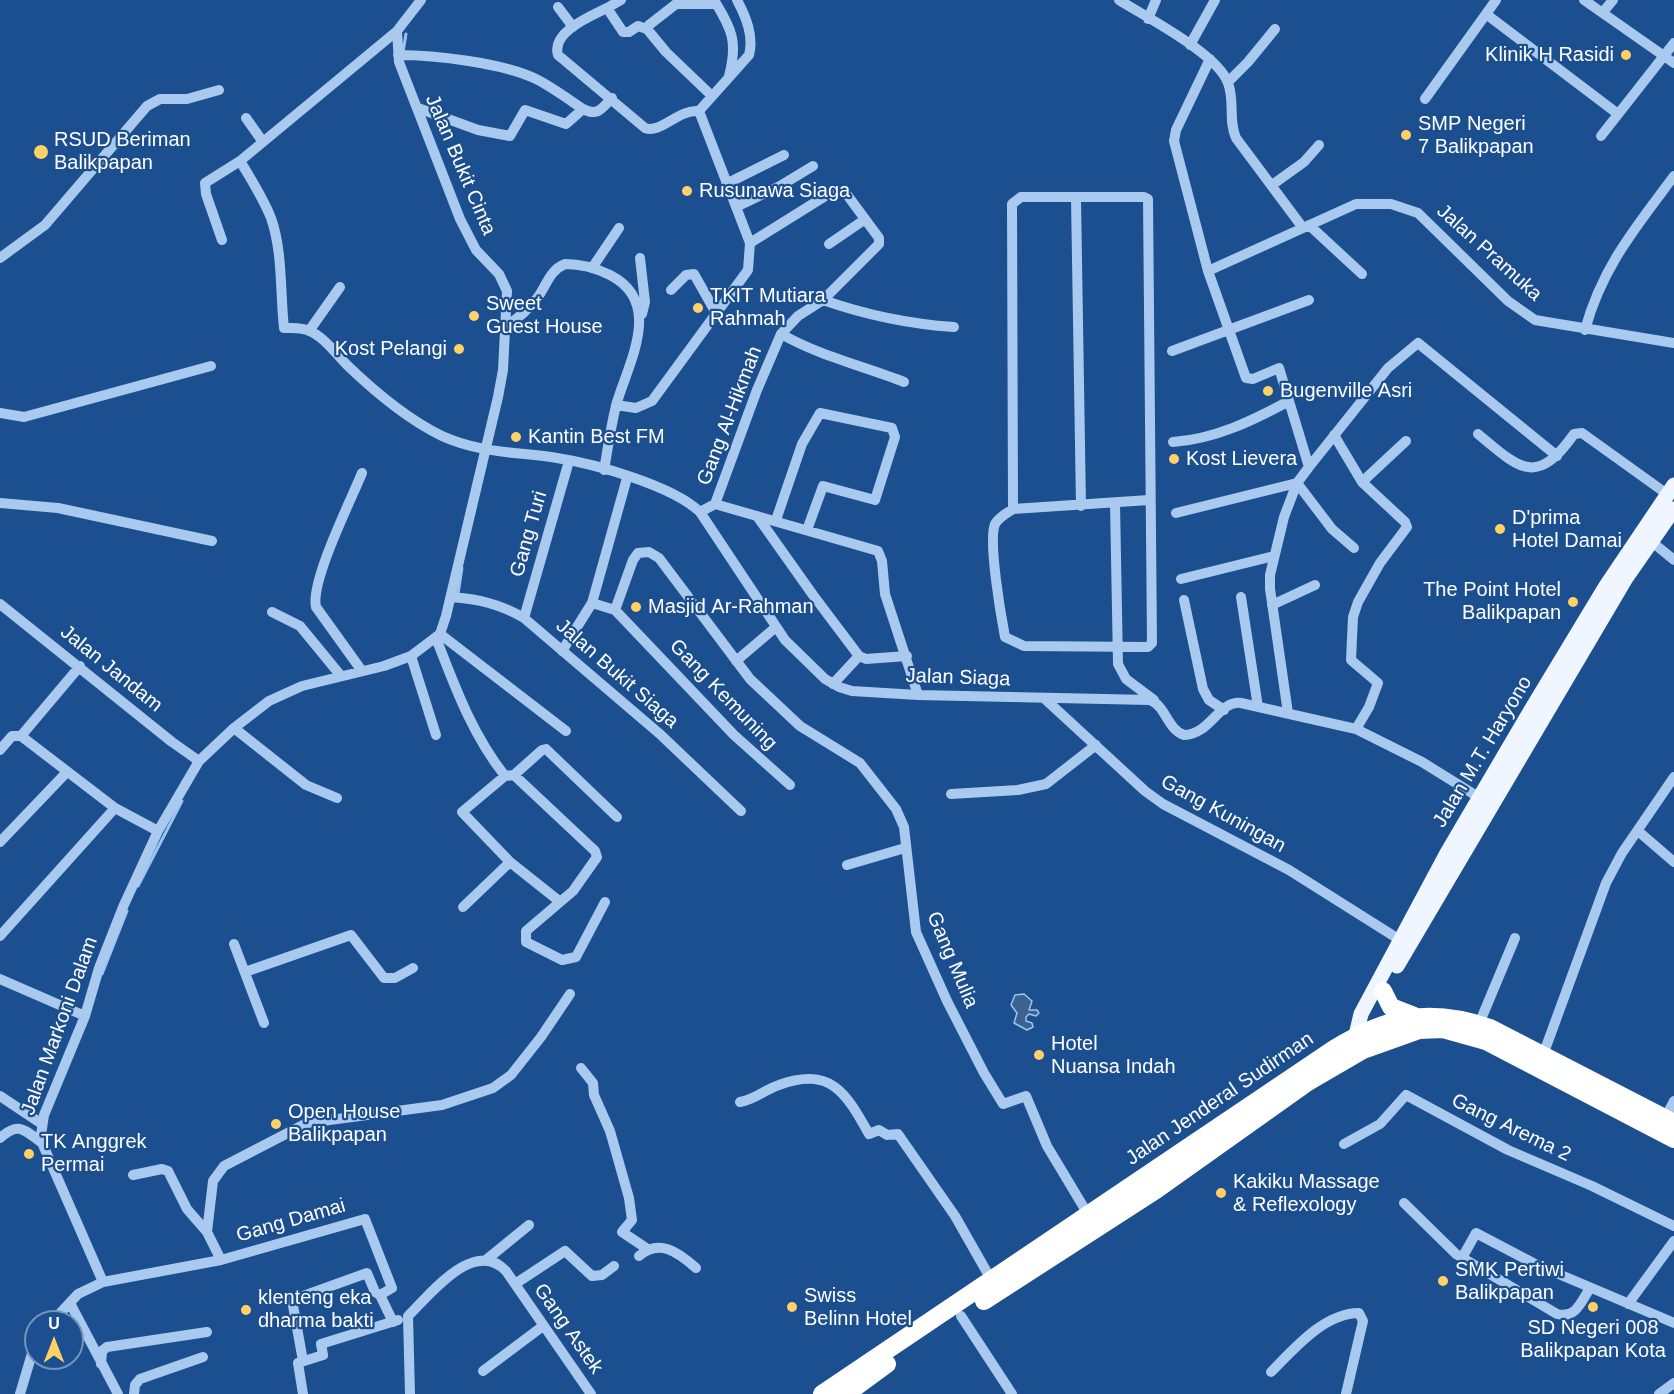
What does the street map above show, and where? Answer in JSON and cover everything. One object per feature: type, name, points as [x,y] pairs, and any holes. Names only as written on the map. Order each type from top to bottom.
[{"type":"highway","points":[[1383,991],[1391,1007],[1416,1016]]},
{"type":"highway","name":"Jalan Jenderal Sudirman","points":[[846,1394],[871,1368],[992,1281],[1089,1216],[1360,1043],[1416,1016],[1463,1018],[1479,1024],[1669,1120]]},
{"type":"highway","name":"Jalan Jenderal Sudirman","points":[[1377,1035],[1402,1034],[1434,1028],[1471,1035],[1674,1139]]},
{"type":"highway","name":"Jalan Jenderal Sudirman","points":[[822,1394],[961,1316],[1156,1190],[1360,1043]]},
{"type":"main road","name":"Jalan M.T. Haryono","points":[[1360,1043],[1361,1014],[1400,940],[1480,798],[1606,586],[1671,490]]},
{"type":"main road","name":"Jalan M.T. Haryono","points":[[1377,1035],[1373,1013],[1383,991],[1620,589],[1674,509]]},
{"type":"street","points":[[222,240],[205,184],[240,161],[397,31],[421,0]]},
{"type":"street","points":[[621,0],[573,27],[559,41],[556,49],[558,55],[650,130],[681,113],[699,111],[749,55],[751,47],[747,23],[737,0]]},
{"type":"street","points":[[1119,0],[1210,59],[1228,82],[1233,131],[1248,157],[1306,227],[1362,274]]},
{"type":"street","points":[[1148,18],[1156,0]]},
{"type":"street","points":[[1190,45],[1215,0]]},
{"type":"street","points":[[1425,99],[1496,0]]},
{"type":"street","points":[[1584,0],[1674,63]]},
{"type":"street","points":[[1603,12],[1613,0]]},
{"type":"street","points":[[647,29],[672,6],[715,2],[731,29],[735,49],[729,77]]},
{"type":"street","points":[[558,7],[573,27]]},
{"type":"street","points":[[607,8],[623,32],[629,32],[638,26],[647,29],[666,52],[712,96]]},
{"type":"street","points":[[1486,14],[1618,114]]},
{"type":"street","points":[[731,29],[747,23]]},
{"type":"street","points":[[1228,82],[1248,63],[1275,29]]},
{"type":"street","name":"Jalan Bukit Cinta","points":[[397,31],[398,55],[408,88],[418,108],[460,219],[476,250],[504,281],[507,291],[503,370],[451,597],[438,636]]},
{"type":"street","points":[[1601,136],[1674,43]]},
{"type":"street","points":[[398,55],[449,58],[519,73],[537,79],[583,109],[595,114],[612,98]]},
{"type":"street","points":[[1210,59],[1176,130],[1174,141],[1208,271],[1246,378],[1253,379],[1279,368],[1309,467]]},
{"type":"street","points":[[0,258],[45,225],[147,106],[160,99],[187,99],[219,90]]},
{"type":"street","points":[[418,108],[478,130],[510,136],[525,110],[566,124],[583,109]]},
{"type":"street","points":[[616,405],[636,408],[652,401],[748,270],[750,243],[699,111]]},
{"type":"street","points":[[246,118],[263,141]]},
{"type":"street","points":[[1272,186],[1304,162],[1319,145]]},
{"type":"street","points":[[726,184],[784,155]]},
{"type":"street","points":[[240,161],[260,194],[274,228],[278,245],[284,328],[309,331],[340,287]]},
{"type":"street","points":[[736,207],[780,186],[813,166]]},
{"type":"street","points":[[1585,330],[1599,285],[1614,259],[1674,176]]},
{"type":"street","points":[[750,243],[835,190],[845,192],[864,220],[829,244]]},
{"type":"street","points":[[1013,509],[1012,204],[1021,197],[1144,197],[1148,199],[1152,645],[1024,646],[1005,637],[1000,612],[993,532],[998,520],[1013,509],[1149,500]]},
{"type":"street","points":[[1076,198],[1081,506]]},
{"type":"street","name":"Jalan Pramuka","points":[[1208,271],[1356,204],[1391,204],[1418,213],[1508,301],[1535,320],[1585,330],[1672,339]]},
{"type":"street","name":"Gang Al-Hikmah","points":[[715,504],[757,390],[782,334],[798,316],[823,300],[879,241],[864,220]]},
{"type":"street","points":[[592,268],[619,228]]},
{"type":"street","points":[[640,258],[645,302],[640,316]]},
{"type":"street","points":[[506,326],[530,307],[558,267],[573,264],[592,268],[623,282],[638,305],[640,328],[616,405],[604,470]]},
{"type":"street","points":[[671,290],[686,275],[694,274],[716,313]]},
{"type":"street","points":[[823,300],[856,312],[907,323],[954,327]]},
{"type":"street","points":[[1172,351],[1309,300]]},
{"type":"street","name":"Jalan Siaga","points":[[309,331],[328,344],[348,366],[418,424],[454,441],[485,450],[568,461],[604,470],[676,494],[700,512],[776,627],[798,655],[833,684],[852,691],[1045,699],[1140,699],[1157,703]]},
{"type":"street","points":[[782,334],[815,352],[850,361],[904,382]]},
{"type":"street","points":[[1288,713],[1272,605],[1270,574],[1274,556],[1297,483],[1388,368],[1418,343],[1557,456]]},
{"type":"street","points":[[0,413],[24,417],[211,366]]},
{"type":"street","points":[[1173,442],[1193,441],[1235,428],[1289,401]]},
{"type":"street","points":[[776,520],[802,444],[820,413],[836,414],[892,428],[896,437],[875,500],[823,486],[807,530]]},
{"type":"street","points":[[1478,434],[1523,468],[1539,466],[1557,456],[1574,434],[1582,433],[1671,490]]},
{"type":"street","points":[[1334,435],[1362,482],[1405,522],[1406,531],[1380,563],[1355,610],[1352,660],[1378,683],[1369,707],[1356,729]]},
{"type":"street","points":[[1362,482],[1406,441]]},
{"type":"street","name":"Gang Turi","points":[[524,618],[568,461]]},
{"type":"street","points":[[362,473],[322,571],[314,598],[316,607],[362,671]]},
{"type":"street","points":[[562,651],[592,603],[627,478]]},
{"type":"street","points":[[1176,513],[1297,483]]},
{"type":"street","points":[[1297,483],[1332,530],[1354,548]]},
{"type":"street","points":[[0,503],[58,508],[212,541]]},
{"type":"street","points":[[1115,503],[1118,647],[1121,672],[1157,703],[1175,730],[1184,735],[1200,732],[1235,702],[1288,713],[1356,729],[1422,762],[1480,798]]},
{"type":"street","points":[[700,512],[715,504],[878,551],[882,561],[885,594],[918,694]]},
{"type":"street","points":[[757,516],[859,656],[866,659],[907,656]]},
{"type":"street","points":[[1652,542],[1674,560]]},
{"type":"street","name":"Gang Mulia","points":[[615,610],[633,560],[638,553],[649,552],[659,558],[736,661],[800,726],[860,763],[896,809],[904,827],[916,932],[947,1000],[984,1073],[1003,1104],[1026,1096],[1047,1146],[1089,1216]]},
{"type":"street","points":[[1181,579],[1274,556]]},
{"type":"street","points":[[1272,605],[1315,585]]},
{"type":"street","name":"Jalan Bukit Siaga","points":[[451,597],[479,599],[505,607],[524,618],[661,735],[741,811]]},
{"type":"street","points":[[1241,597],[1258,707]]},
{"type":"street","points":[[1184,600],[1203,689],[1209,700],[1224,710]]},
{"type":"street","name":"Jalan Jandam","points":[[0,603],[164,736],[199,761]]},
{"type":"street","name":"Gang Kemuning","points":[[592,603],[615,610],[734,735],[790,785]]},
{"type":"street","points":[[272,612],[300,626],[340,676]]},
{"type":"street","points":[[736,661],[776,627]]},
{"type":"street","points":[[438,636],[566,731]]},
{"type":"street","points":[[438,636],[468,721],[489,756],[595,851],[597,857],[589,872],[573,891],[526,930],[525,936],[531,946],[566,960],[576,957],[605,902]]},
{"type":"street","name":"Jalan Markoni Dalam","points":[[103,1282],[42,1143],[42,1124],[85,1016],[99,968],[123,907],[158,831],[199,761],[234,728],[277,696],[302,686],[411,656],[438,636]]},
{"type":"street","points":[[411,656],[436,735]]},
{"type":"street","points":[[833,684],[859,656]]},
{"type":"street","points":[[21,736],[80,666]]},
{"type":"street","name":"Gang Kuningan","points":[[1045,699],[1145,792],[1163,804],[1289,870],[1400,940]]},
{"type":"street","points":[[234,728],[306,785],[337,798]]},
{"type":"street","points":[[0,750],[12,736],[21,736],[66,773],[116,808],[158,831]]},
{"type":"street","points":[[951,794],[1025,789],[1046,784],[1096,745]]},
{"type":"street","points":[[559,901],[510,862],[462,812],[546,749],[617,817]]},
{"type":"street","points":[[0,842],[66,773]]},
{"type":"street","points":[[1543,1055],[1606,883],[1622,853],[1674,777]]},
{"type":"street","points":[[0,936],[116,808]]},
{"type":"street","points":[[1638,831],[1674,861]]},
{"type":"street","points":[[848,865],[905,848]]},
{"type":"street","points":[[463,907],[510,862]]},
{"type":"street","points":[[245,972],[351,935],[384,978],[395,978],[413,968]]},
{"type":"street","points":[[1479,1024],[1515,938]]},
{"type":"street","points":[[234,944],[264,1023]]},
{"type":"street","points":[[0,979],[85,1016]]},
{"type":"street","points":[[207,1232],[213,1181],[224,1166],[307,1123],[442,1105],[493,1088],[511,1075],[541,1037],[570,994]]},
{"type":"street","points":[[581,1068],[593,1083],[594,1095],[610,1131],[629,1198],[632,1220],[622,1231],[642,1252],[654,1246],[668,1250],[696,1268]]},
{"type":"street","points":[[740,1102],[757,1099],[782,1084],[817,1079],[831,1083],[859,1114],[869,1134],[879,1130],[887,1135],[897,1134],[948,1207],[992,1281]]},
{"type":"street","name":"Gang Arema 2","points":[[1344,1144],[1380,1124],[1406,1095],[1508,1150],[1592,1186],[1674,1227]]},
{"type":"street","points":[[0,1096],[42,1124]]},
{"type":"street","points":[[1669,1120],[1674,1101]]},
{"type":"street","points":[[0,1138],[11,1128],[18,1127],[42,1143]]},
{"type":"street","points":[[133,1175],[162,1169],[168,1171],[187,1209],[207,1232],[225,1259]]},
{"type":"street","points":[[1404,1203],[1462,1258],[1561,1315],[1574,1312],[1590,1288]]},
{"type":"street","name":"Gang Damai","points":[[103,1282],[225,1259],[365,1219],[392,1288],[380,1295]]},
{"type":"street","points":[[303,1394],[298,1364],[323,1355],[322,1344],[408,1316],[460,1268],[486,1260],[529,1225]]},
{"type":"street","points":[[1462,1258],[1476,1233],[1590,1288],[1674,1323]]},
{"type":"street","points":[[1628,1304],[1674,1241]]},
{"type":"street","points":[[515,1284],[565,1251],[592,1276],[602,1275],[614,1266]]},
{"type":"street","name":"Gang Astek","points":[[486,1260],[502,1267],[591,1394]]},
{"type":"street","points":[[303,1361],[292,1300],[367,1273],[375,1292],[380,1295],[393,1322]]},
{"type":"street","points":[[63,1310],[78,1294],[103,1282]]},
{"type":"street","points":[[70,1303],[118,1394]]},
{"type":"street","points":[[1271,1372],[1322,1326],[1340,1317],[1359,1313],[1362,1321],[1361,1331],[1346,1394]]},
{"type":"street","points":[[408,1316],[410,1394]]},
{"type":"street","points":[[961,1316],[1012,1394]]},
{"type":"street","points":[[483,1371],[543,1326]]},
{"type":"street","points":[[101,1364],[102,1351],[107,1347],[207,1332]]},
{"type":"street","points":[[134,1394],[135,1385],[140,1379],[203,1357]]},
{"type":"street","points":[[20,1394],[27,1370]]},
{"type":"street","points":[[1659,1394],[1674,1383]]},
{"type":"water","points":[[1024,994],[1032,1001],[1029,1010],[1037,1010],[1039,1013],[1036,1016],[1029,1014],[1026,1017],[1026,1021],[1032,1023],[1033,1027],[1027,1030],[1014,1023],[1017,1013],[1011,1005],[1015,995]]},
{"type":"waterway","points":[[403,52],[406,34]]},
{"type":"waterway","points":[[458,594],[462,568]]},
{"type":"waterway","points":[[138,886],[182,801]]},
{"type":"waterway","points":[[102,974],[127,911]]},
{"type":"place","name":"Klinik H Rasidi","points":[[1626,55]]},
{"type":"place","name":"SMP Negeri 7 Balikpapan","points":[[1406,135]]},
{"type":"place","name":"RSUD Beriman Balikpapan","points":[[41,152]]},
{"type":"place","name":"Rusunawa Siaga","points":[[687,191]]},
{"type":"place","name":"TKIT Mutiara Rahmah","points":[[698,308]]},
{"type":"place","name":"Sweet Guest House","points":[[474,316]]},
{"type":"place","name":"Kost Pelangi","points":[[459,349]]},
{"type":"place","name":"Bugenville Asri","points":[[1268,391]]},
{"type":"place","name":"Kantin Best FM","points":[[516,437]]},
{"type":"place","name":"Kost Lievera","points":[[1174,459]]},
{"type":"place","name":"D'prima Hotel Damai","points":[[1500,529]]},
{"type":"place","name":"The Point Hotel Balikpapan","points":[[1573,602]]},
{"type":"place","name":"Masjid Ar-Rahman","points":[[636,607]]},
{"type":"place","name":"Hotel Nuansa Indah","points":[[1039,1055]]},
{"type":"place","name":"Open House Balikpapan","points":[[276,1124]]},
{"type":"place","name":"TK Anggrek Permai","points":[[29,1154]]},
{"type":"place","name":"Kakiku Massage & Reflexology","points":[[1221,1193]]},
{"type":"place","name":"SMK Pertiwi Balikpapan","points":[[1443,1281]]},
{"type":"place","name":"Swiss Belinn Hotel","points":[[792,1307]]},
{"type":"place","name":"SD Negeri 008 Balikpapan Kota","points":[[1593,1307]]},
{"type":"place","name":"klenteng eka dharma bakti","points":[[246,1310]]}]
